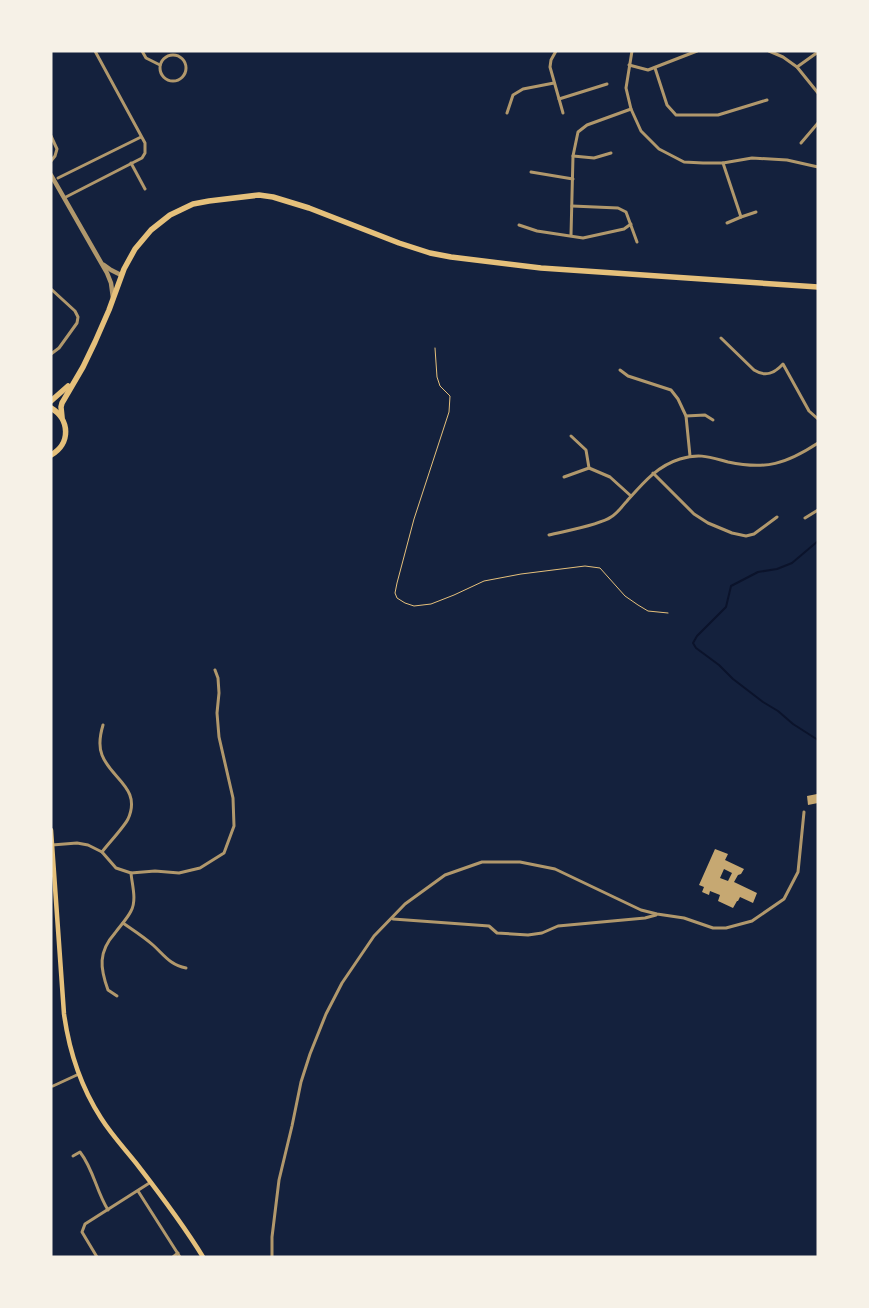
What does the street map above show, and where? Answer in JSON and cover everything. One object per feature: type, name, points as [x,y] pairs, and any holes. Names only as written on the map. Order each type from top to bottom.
[{"type":"highway","points":[[51,454],[56,452],[65,440],[66,432],[62,417],[62,402],[82,367],[110,310],[128,260],[152,230],[170,215],[199,202],[258,195],[274,196],[399,243],[430,253],[451,257],[541,268],[818,287]]},
{"type":"highway","points":[[51,401],[75,380]]},
{"type":"highway","points":[[51,408],[62,417]]},
{"type":"main road","points":[[51,830],[64,1014],[69,1044],[79,1074],[93,1105],[109,1131],[181,1222],[202,1257]]},
{"type":"street","points":[[64,198],[142,158],[145,153],[145,147],[95,51]]},
{"type":"street","points":[[142,51],[146,58],[160,65]]},
{"type":"street","points":[[556,51],[551,60],[550,68],[563,113]]},
{"type":"street","points":[[632,51],[626,88],[631,109],[641,131],[659,149],[684,162],[723,163],[752,158],[787,160],[818,167]]},
{"type":"street","points":[[629,65],[648,70],[686,53],[697,51]]},
{"type":"street","points":[[768,51],[783,57],[797,67],[818,94]]},
{"type":"street","points":[[797,67],[818,52]]},
{"type":"street","points":[[177,55],[185,62],[186,70],[181,78],[174,81],[168,80],[162,74],[160,65],[166,57],[177,55]]},
{"type":"street","points":[[655,68],[667,105],[676,115],[718,115],[766,100]]},
{"type":"street","points":[[507,113],[514,95],[523,89],[554,83]]},
{"type":"street","points":[[559,99],[607,84]]},
{"type":"street","points":[[571,236],[573,156],[578,132],[587,125],[631,109]]},
{"type":"street","points":[[801,143],[818,123]]},
{"type":"street","points":[[51,136],[57,149],[55,156],[51,160]]},
{"type":"street","points":[[58,178],[140,137]]},
{"type":"street","points":[[573,156],[594,158],[611,153]]},
{"type":"street","points":[[131,163],[145,189]]},
{"type":"street","points":[[723,163],[741,218]]},
{"type":"street","points":[[531,172],[573,179]]},
{"type":"street","points":[[51,175],[102,262],[111,283],[113,300]]},
{"type":"street","points":[[572,206],[618,208],[626,212],[638,242]]},
{"type":"street","points":[[727,223],[756,212]]},
{"type":"street","points":[[519,225],[537,231],[583,238],[624,229],[631,224]]},
{"type":"street","points":[[102,262],[108,269],[121,276]]},
{"type":"street","points":[[51,289],[74,312],[78,320],[59,348],[51,354]]},
{"type":"street","points":[[721,338],[758,373],[766,374],[783,364],[809,411],[818,419]]},
{"type":"street","points":[[620,370],[628,376],[671,390],[678,399],[686,416],[690,456]]},
{"type":"street","points":[[686,416],[705,415],[713,420]]},
{"type":"street","points":[[571,436],[586,450],[589,468]]},
{"type":"street","points":[[550,535],[610,518],[617,513],[653,473],[668,463],[690,456],[707,456],[751,466],[780,464],[802,454],[818,443]]},
{"type":"street","points":[[564,477],[589,468],[610,477],[631,496]]},
{"type":"street","points":[[653,473],[694,514],[708,523],[732,533],[746,536],[754,534],[777,517]]},
{"type":"street","points":[[805,518],[818,510]]},
{"type":"street","points":[[52,844],[76,843],[88,845],[102,852],[116,868],[131,873],[155,871],[179,873],[200,868],[224,853],[234,826],[233,798],[219,737],[217,712],[220,693],[215,670]]},
{"type":"street","points":[[102,852],[128,820],[131,808],[130,796],[124,784],[108,767],[101,755],[99,738],[103,725]]},
{"type":"street","points":[[272,1257],[272,1237],[279,1180],[301,1082],[310,1054],[326,1014],[342,983],[374,936],[405,904],[445,875],[482,862],[520,862],[554,869],[642,910],[684,918],[713,928],[726,928],[752,921],[784,898],[798,872],[804,812]]},
{"type":"street","points":[[117,996],[108,990],[101,962],[109,939],[132,910],[134,899],[131,873]]},
{"type":"street","points":[[392,919],[489,926],[497,933],[528,935],[542,933],[558,926],[645,918],[656,914]]},
{"type":"street","points":[[123,923],[177,966],[186,968]]},
{"type":"street","points":[[53,1086],[79,1074]]},
{"type":"street","points":[[77,1148],[91,1169],[101,1198],[108,1210]]},
{"type":"street","points":[[73,1156],[80,1152]]},
{"type":"street","points":[[97,1257],[82,1232],[85,1224],[151,1182]]},
{"type":"street","points":[[138,1190],[179,1255],[172,1257]]},
{"type":"path","points":[[435,348],[437,377],[440,386],[450,396],[449,412],[414,519],[395,593],[397,598],[404,604],[414,606],[431,604],[484,581],[585,566],[600,568],[625,596],[648,611],[668,613]]},
{"type":"building","points":[[817,794],[818,803],[808,805],[807,796]]},
{"type":"building","points":[[715,849],[728,854],[725,860],[744,869],[734,882],[757,893],[753,903],[740,897],[733,908],[718,901],[720,895],[710,891],[709,895],[702,892],[704,887],[699,885]],"holes":[[[724,869],[732,873],[728,881],[720,878]]]},
{"type":"waterway","points":[[818,541],[792,563],[777,569],[758,572],[731,586],[726,607],[697,636],[693,643],[696,648],[719,665],[733,679],[793,724],[818,740]]}]
